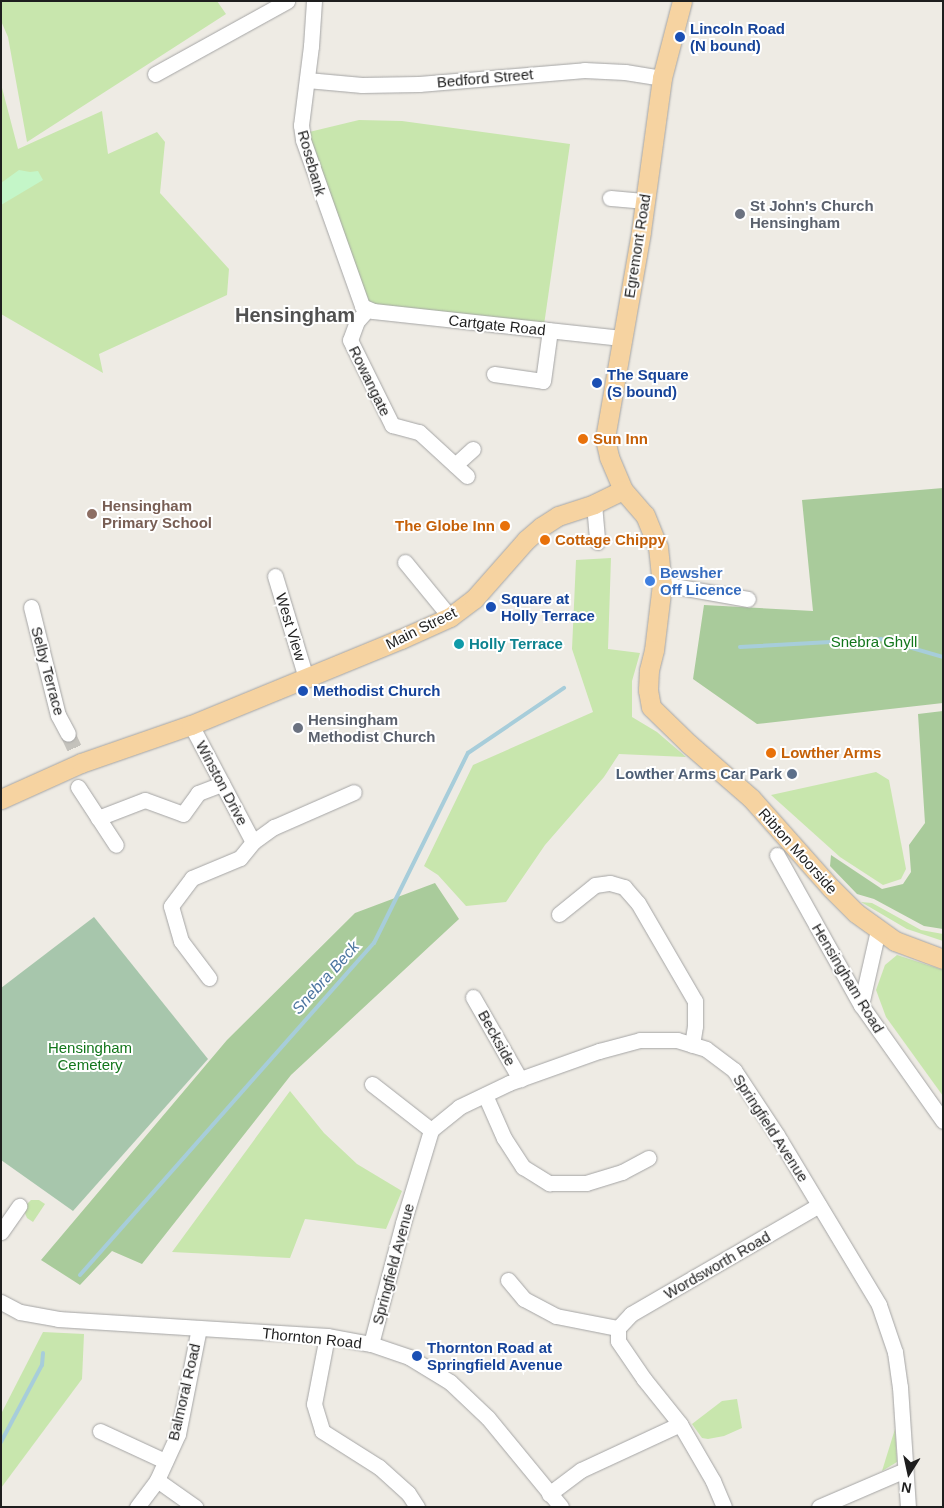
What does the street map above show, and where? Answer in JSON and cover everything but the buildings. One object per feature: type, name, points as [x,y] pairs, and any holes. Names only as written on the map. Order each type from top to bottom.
[{"type":"main road","name":"Egremont Road","points":[[623,490],[609,457],[606,439],[641,232],[662,78],[682,1]]},
{"type":"main road","name":"Main Street","points":[[1,799],[79,757],[191,725],[450,616],[474,599],[526,540],[541,527],[558,516],[594,504],[623,490]]},
{"type":"main road","points":[[623,490],[645,515],[658,547],[662,584]]},
{"type":"main road","name":"Ribton Moorside","points":[[662,584],[648,690],[651,708],[751,798],[831,888],[856,913],[896,941],[939,956]]},
{"type":"street","points":[[155,74],[287,1]]},
{"type":"street","name":"Rosebank","points":[[314,1],[301,125],[304,146],[352,284],[362,306],[370,310]]},
{"type":"street","name":"Bedford Street","points":[[307,80],[362,85],[419,84],[584,70],[611,71],[662,78]]},
{"type":"street","points":[[610,198],[644,202]]},
{"type":"street","name":"Cartgate Road","points":[[370,310],[622,338]]},
{"type":"street","name":"Rowangate","points":[[370,310],[358,321],[350,340],[392,425],[419,432],[466,476]]},
{"type":"street","points":[[494,374],[543,381],[550,330]]},
{"type":"street","points":[[455,465],[473,449]]},
{"type":"street","points":[[594,504],[597,542]]},
{"type":"street","points":[[406,562],[450,616]]},
{"type":"street","name":"West View","points":[[275,576],[306,678]]},
{"type":"street","points":[[662,584],[748,599]]},
{"type":"street","name":"Selby Terrace","points":[[31,607],[58,715],[68,734]]},
{"type":"street","name":"Winston Drive","points":[[191,725],[254,842]]},
{"type":"street","points":[[98,818],[146,800],[183,814],[198,793],[222,784]]},
{"type":"street","points":[[78,787],[116,845]]},
{"type":"street","name":"Winston Drive","points":[[208,978],[181,941],[172,906],[192,878],[240,858],[254,842],[274,827],[354,792]]},
{"type":"street","name":"Hensingham Road","points":[[777,855],[861,1005],[943,1121]]},
{"type":"street","points":[[559,914],[595,885],[610,883],[624,887],[638,902],[695,1001],[692,1045]]},
{"type":"street","points":[[861,1005],[878,930]]},
{"type":"street","name":"Beckside","points":[[473,997],[520,1080]]},
{"type":"street","name":"Springfield Avenue","points":[[371,1344],[403,1223],[432,1130],[458,1108],[520,1080],[599,1051],[640,1040],[677,1040],[706,1049],[734,1070],[777,1135],[879,1305],[896,1352],[908,1507]]},
{"type":"street","points":[[372,1084],[432,1130]]},
{"type":"street","points":[[485,1095],[504,1138],[523,1167],[549,1183],[586,1183],[622,1172],[648,1158]]},
{"type":"street","name":"Wordsworth Road","points":[[618,1328],[631,1314],[819,1205]]},
{"type":"street","points":[[1,1232],[18,1214]]},
{"type":"street","points":[[508,1280],[524,1299],[556,1316],[618,1328],[618,1341],[644,1380],[680,1424],[713,1481],[724,1507]]},
{"type":"street","name":"Thornton Road","points":[[1,1302],[20,1312],[58,1319],[327,1336],[371,1344],[409,1357],[450,1382],[488,1418],[561,1507]]},
{"type":"street","name":"Balmoral Road","points":[[137,1507],[156,1480],[178,1434],[199,1328]]},
{"type":"street","points":[[327,1336],[314,1404],[322,1431],[379,1467],[408,1493],[417,1507]]},
{"type":"street","points":[[550,1494],[581,1470],[680,1424]]},
{"type":"street","points":[[100,1431],[165,1461]]},
{"type":"street","points":[[819,1507],[905,1470]]},
{"type":"street","points":[[156,1480],[196,1507]]},
{"type":"green space","points":[[1,1],[217,1],[226,14],[27,142],[8,37],[1,21]]},
{"type":"green space","points":[[1,84],[18,149],[102,111],[108,154],[157,132],[165,142],[160,193],[229,269],[227,295],[99,354],[103,373],[1,314]]},
{"type":"green space","points":[[359,120],[402,121],[570,144],[544,325],[372,304],[366,298],[305,133]]},
{"type":"green space","points":[[19,170],[38,171],[43,180],[1,205],[1,183]]},
{"type":"green space","name":"Snebra Ghyll","points":[[943,488],[943,703],[757,724],[693,679],[704,605],[813,611],[802,500]]},
{"type":"green space","points":[[611,558],[608,649],[640,653],[632,681],[632,717],[657,732],[686,757],[619,754],[604,777],[545,845],[506,902],[466,906],[438,875],[424,866],[473,765],[593,712],[572,649],[576,560]]},
{"type":"green space","points":[[943,711],[943,929],[924,926],[874,899],[857,894],[830,866],[831,855],[882,889],[903,884],[911,872],[909,845],[925,823],[918,714]]},
{"type":"green space","points":[[876,772],[889,780],[906,869],[901,879],[883,885],[840,857],[771,795]]},
{"type":"green space","points":[[435,883],[459,919],[291,1075],[142,1264],[112,1251],[80,1285],[41,1260],[227,1040],[355,913]]},
{"type":"green space","points":[[861,902],[872,903],[921,930],[943,934],[943,941],[907,929]]},
{"type":"green space","name":"Hensingham Cemetery","points":[[94,917],[208,1059],[73,1211],[1,1160],[1,988]]},
{"type":"green space","points":[[897,955],[943,970],[943,1096],[886,1017],[876,990],[885,965]]},
{"type":"green space","points":[[290,1091],[324,1133],[357,1164],[402,1191],[386,1229],[305,1219],[290,1258],[172,1252]]},
{"type":"green space","points":[[31,1200],[39,1200],[45,1204],[33,1222],[27,1218],[24,1211],[26,1205]]},
{"type":"green space","points":[[43,1332],[84,1334],[82,1379],[1,1488],[1,1414]]},
{"type":"green space","points":[[737,1399],[742,1428],[724,1436],[708,1439],[702,1438],[692,1424],[722,1401]]},
{"type":"green space","points":[[895,1429],[897,1462],[882,1471]]},
{"type":"waterway","name":"Snebra Beck","points":[[740,647],[881,639],[943,657]]},
{"type":"waterway","name":"Snebra Beck","points":[[80,1275],[374,943],[468,753],[564,688]]},
{"type":"waterway","name":"Snebra Beck","points":[[1,1442],[42,1365],[43,1353]]},
{"type":"tunnel","points":[[68,734],[76,751]]},
{"type":"place","name":"Lincoln Road (N bound)","points":[[680,37]]},
{"type":"place","name":"St John's Church Hensingham","points":[[740,214]]},
{"type":"place","name":"The Square (S bound)","points":[[597,383]]},
{"type":"place","name":"Sun Inn","points":[[583,439]]},
{"type":"place","name":"Hensingham Primary School","points":[[92,514]]},
{"type":"place","name":"The Globe Inn","points":[[505,526]]},
{"type":"place","name":"Cottage Chippy","points":[[545,540]]},
{"type":"place","name":"Bewsher Off Licence","points":[[650,581]]},
{"type":"place","name":"Square at Holly Terrace","points":[[491,607]]},
{"type":"place","name":"Holly Terrace","points":[[459,644]]},
{"type":"place","name":"Methodist Church","points":[[303,691]]},
{"type":"place","name":"Hensingham Methodist Church","points":[[298,728]]},
{"type":"place","name":"Lowther Arms","points":[[771,753]]},
{"type":"place","name":"Lowther Arms Car Park","points":[[792,774]]},
{"type":"place","name":"Thornton Road at Springfield Avenue","points":[[417,1356]]},
{"type":"district","name":"Hensingham","points":[[295,315]]}]
